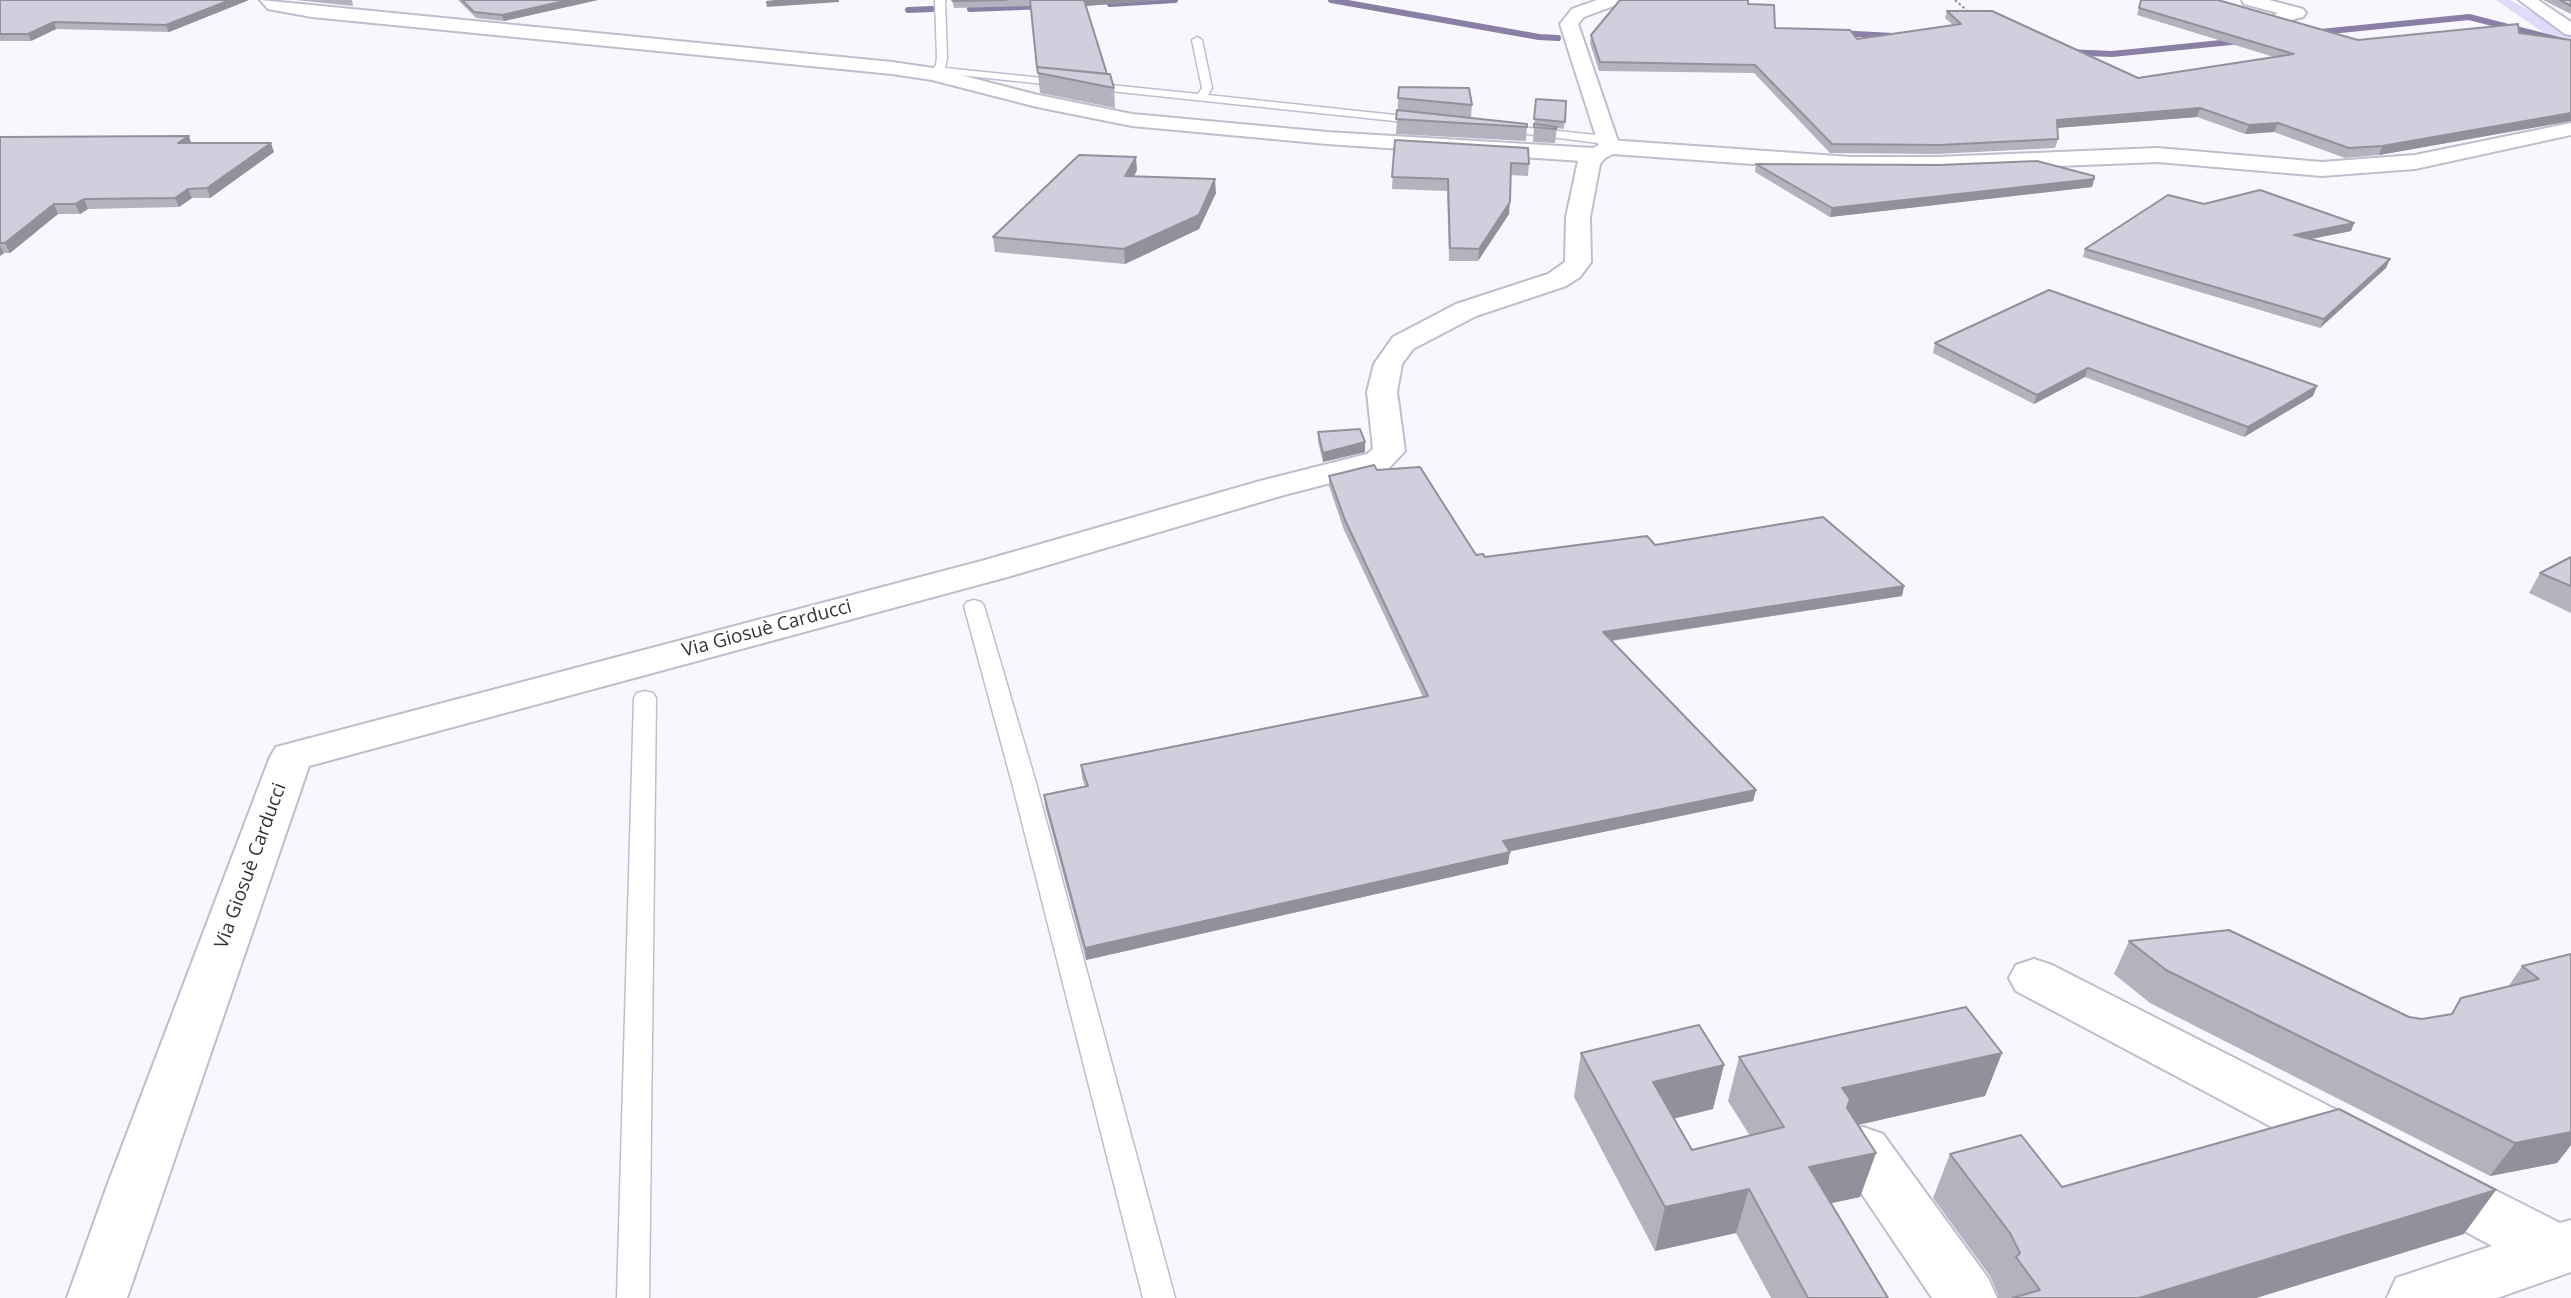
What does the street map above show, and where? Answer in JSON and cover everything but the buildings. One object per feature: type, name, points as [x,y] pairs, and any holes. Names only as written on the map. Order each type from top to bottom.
[{"type":"street","points":[[268,0],[274,5],[312,12],[935,72],[1037,101],[1132,120],[1327,138],[1604,147],[1825,164],[1950,164],[2157,155],[2332,169],[2415,162],[2571,130]]},
{"type":"street","points":[[1604,147],[1569,24],[1578,13],[1613,0]]},
{"type":"street","points":[[2250,0],[2297,13],[2275,19]]},
{"type":"street","points":[[2528,0],[2571,30]]},
{"type":"street","name":"Via Giosuè Carducci","points":[[97,1298],[291,757],[998,568],[1272,488],[1378,461],[1389,451],[1382,392],[1388,364],[1403,343],[1466,310],[1557,280],[1570,272],[1578,262],[1578,217],[1589,161],[1604,147]]},
{"type":"street","points":[[2034,978],[2393,1165],[2564,1249]]},
{"type":"street","points":[[1863,1150],[1967,1298]]},
{"type":"street","points":[[2417,1298],[2564,1249]]},
{"type":"lane","points":[[940,0],[942,58],[935,72],[1431,121]]},
{"type":"lane","points":[[1197,40],[1208,88],[1202,97]]},
{"type":"lane","points":[[1486,127],[1604,147]]},
{"type":"lane","points":[[974,607],[1024,783],[1159,1298]]},
{"type":"lane","points":[[633,1298],[645,698]]},
{"type":"path","points":[[1955,0],[1975,17]]},
{"type":"shaded area","points":[[2496,0],[2510,0],[2571,33],[2571,46],[2557,42]]},
{"type":"waterway","points":[[1110,4],[1175,0]]},
{"type":"waterway","points":[[1331,0],[1539,37],[1558,38]]},
{"type":"waterway","points":[[970,9],[1047,6]]},
{"type":"waterway","points":[[908,10],[932,9]]},
{"type":"waterway","points":[[2311,33],[2469,17],[2571,43]]},
{"type":"waterway","points":[[1837,33],[1893,36]]},
{"type":"waterway","points":[[2067,52],[2112,54],[2241,41]]}]
